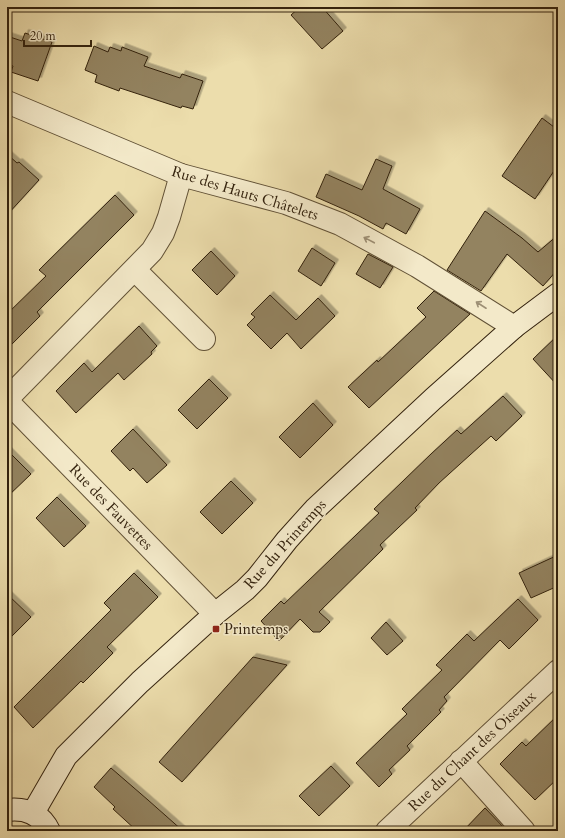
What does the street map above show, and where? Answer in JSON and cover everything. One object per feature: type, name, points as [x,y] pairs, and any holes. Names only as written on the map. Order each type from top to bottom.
[{"type":"street","name":"Rue des Hauts Châtelets","points":[[7,102],[181,175],[286,203],[340,224],[417,266],[514,327]]},
{"type":"street","name":"Rue des Fauvettes","points":[[181,175],[163,233],[152,251],[7,400],[215,614]]},
{"type":"street","points":[[135,270],[204,340]]},
{"type":"street","name":"Rue du Printemps","points":[[33,813],[66,756],[140,682],[215,614],[245,590],[257,578],[296,529],[315,509],[433,399],[514,327],[558,294]]},
{"type":"street","name":"Rue du Chant des Oiseaux","points":[[387,831],[558,671]]},
{"type":"street","points":[[461,761],[524,831]]},
{"type":"street","points":[[7,810],[19,809],[33,813],[43,822],[49,831]]},
{"type":"building","points":[[300,7],[322,7],[343,31],[322,49],[291,15]]},
{"type":"building","points":[[25,33],[52,42],[38,81],[11,72],[13,66],[7,64],[7,36],[22,41]]},
{"type":"building","points":[[94,46],[108,52],[110,47],[121,51],[122,47],[148,57],[144,66],[180,78],[182,74],[203,81],[193,109],[182,106],[181,108],[120,88],[119,91],[95,82],[97,75],[85,70]]},
{"type":"building","points":[[542,118],[558,130],[558,165],[535,199],[502,176]]},
{"type":"building","points":[[7,154],[17,163],[19,162],[39,180],[7,215]]},
{"type":"building","points":[[376,159],[392,166],[383,189],[420,209],[406,234],[386,223],[383,229],[359,216],[316,197],[326,174],[362,190]]},
{"type":"building","points":[[115,195],[134,215],[37,312],[40,316],[7,349],[7,314],[46,276],[39,270]]},
{"type":"building","points":[[485,211],[522,238],[538,252],[558,235],[558,269],[543,286],[507,254],[481,291],[447,270]]},
{"type":"building","points":[[312,248],[335,263],[321,286],[298,271]]},
{"type":"building","points":[[211,251],[235,276],[217,295],[192,270]]},
{"type":"building","points":[[368,254],[393,267],[380,288],[356,274]]},
{"type":"building","points":[[434,291],[470,314],[369,408],[348,387],[377,360],[378,362],[426,317],[417,308]]},
{"type":"building","points":[[270,295],[296,320],[318,298],[335,316],[301,349],[287,333],[271,349],[247,325],[255,317],[251,314]]},
{"type":"building","points":[[139,326],[157,346],[151,352],[152,354],[124,380],[118,373],[76,413],[56,391],[84,363],[92,372]]},
{"type":"building","points":[[558,335],[558,386],[533,359]]},
{"type":"building","points":[[209,379],[228,398],[197,429],[178,410]]},
{"type":"building","points":[[503,396],[522,416],[496,441],[491,436],[439,483],[415,508],[417,510],[380,545],[383,549],[319,612],[330,622],[320,632],[313,632],[300,619],[279,641],[261,621],[281,601],[284,604],[379,513],[374,509],[431,454],[457,430],[461,434]]},
{"type":"building","points":[[313,403],[333,425],[300,458],[279,437]]},
{"type":"building","points":[[133,429],[167,465],[147,483],[133,468],[130,471],[111,451]]},
{"type":"building","points":[[7,450],[31,474],[7,497]]},
{"type":"building","points":[[231,481],[253,503],[222,534],[200,512]]},
{"type":"building","points":[[57,497],[86,526],[64,547],[36,518]]},
{"type":"building","points":[[558,555],[558,586],[531,598],[519,573]]},
{"type":"building","points":[[134,573],[158,597],[107,647],[113,653],[83,683],[81,681],[33,728],[14,707],[111,610],[104,603]]},
{"type":"building","points":[[7,594],[31,617],[7,641]]},
{"type":"building","points":[[518,599],[538,620],[509,649],[500,640],[444,697],[447,701],[439,710],[441,712],[407,746],[410,750],[389,770],[392,774],[379,787],[356,763],[407,714],[402,709],[442,670],[436,665],[467,634],[474,641]]},
{"type":"building","points":[[386,622],[403,641],[387,655],[371,638]]},
{"type":"building","points":[[253,657],[287,665],[182,782],[159,762]]},
{"type":"building","points":[[558,715],[558,778],[535,800],[500,764],[522,742],[526,746]]},
{"type":"building","points":[[331,766],[350,786],[319,816],[299,796]]},
{"type":"building","points":[[111,768],[183,831],[137,831],[113,809],[115,807],[94,787]]},
{"type":"building","points":[[485,808],[507,831],[463,831]]},
{"type":"place","name":"Printemps","points":[[216,629]]}]
